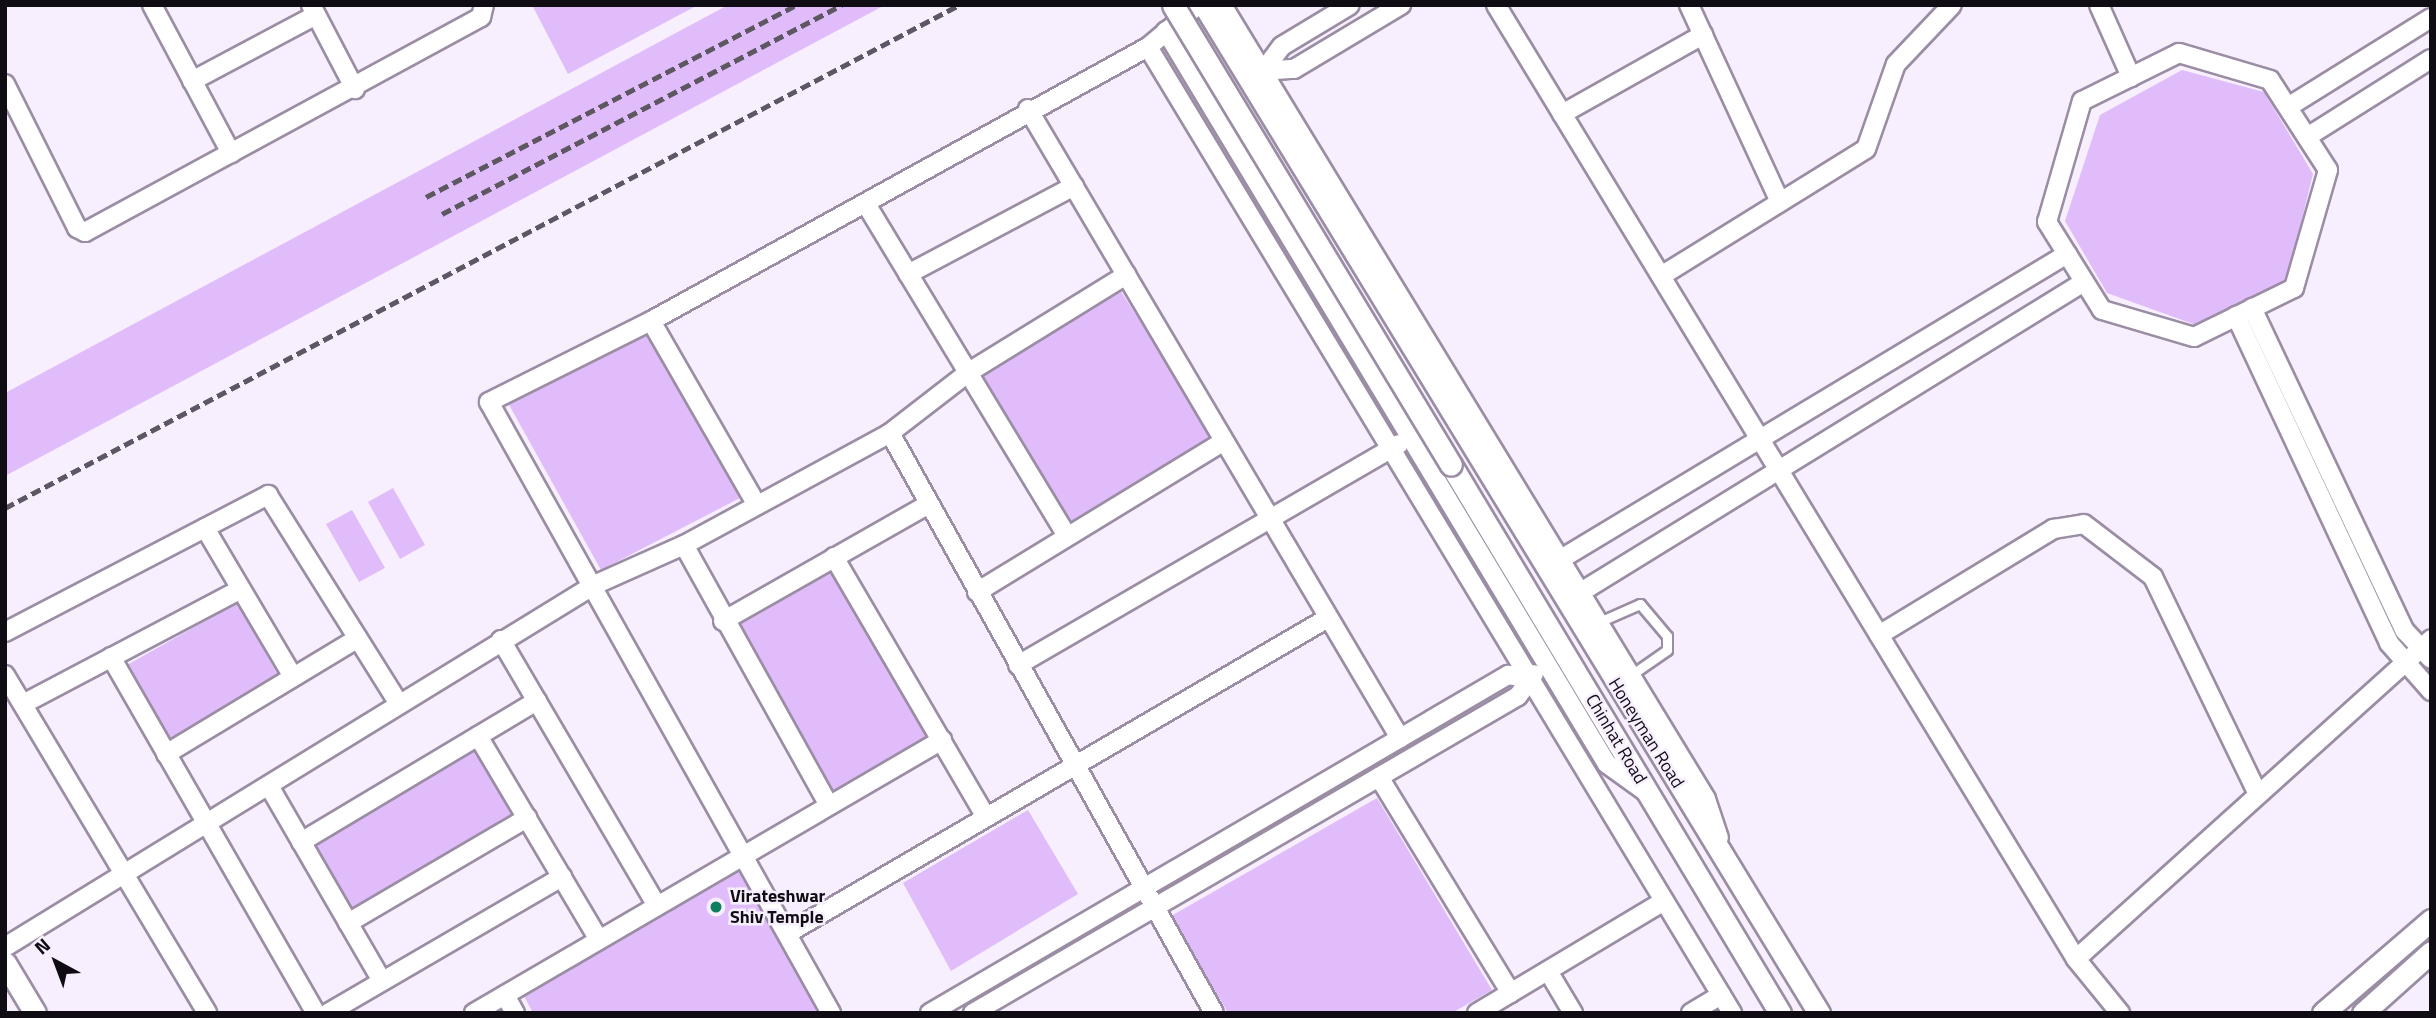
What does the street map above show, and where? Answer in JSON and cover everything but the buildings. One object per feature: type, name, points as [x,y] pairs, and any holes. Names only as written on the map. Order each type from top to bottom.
[{"type":"street","points":[[152,5],[231,153]]},
{"type":"street","points":[[5,84],[81,232],[355,89],[481,18],[484,5]]},
{"type":"street","name":"Chinhat Road","points":[[1173,5],[1780,1013]]},
{"type":"street","points":[[831,1013],[594,585],[489,402],[651,321],[866,204],[1028,110],[1148,47],[1198,5]]},
{"type":"street","name":"Honeyman Road","points":[[1204,5],[1474,453],[1819,1013]]},
{"type":"street","points":[[1222,5],[1706,799],[1729,867]]},
{"type":"street","points":[[1263,71],[1282,46],[1350,5]]},
{"type":"street","points":[[1263,71],[1294,69],[1401,5]]},
{"type":"street","points":[[1496,5],[2076,959],[2120,1013]]},
{"type":"street","points":[[1689,5],[1780,202]]},
{"type":"street","points":[[1661,276],[1866,149],[1896,64],[1952,5]]},
{"type":"street","points":[[2099,5],[2131,77]]},
{"type":"street","points":[[192,81],[313,10],[355,89]]},
{"type":"street","points":[[2288,107],[2431,18]]},
{"type":"street","points":[[1166,31],[1607,764],[1649,794]]},
{"type":"street","points":[[1562,114],[1703,35]]},
{"type":"street","points":[[1148,47],[1731,1013]]},
{"type":"street","points":[[2179,53],[2270,80],[2329,170],[2294,288],[2194,337],[2102,310],[2047,222],[2082,101],[2131,77],[2179,53]]},
{"type":"street","points":[[2307,137],[2431,59]]},
{"type":"street","points":[[1028,110],[1400,738]]},
{"type":"street","points":[[908,274],[1074,186]]},
{"type":"street","points":[[866,204],[1068,536]]},
{"type":"street","points":[[1562,559],[2067,254]]},
{"type":"street","points":[[5,947],[269,786],[397,701],[594,585],[684,545],[890,433],[969,372],[1126,275]]},
{"type":"street","points":[[1581,592],[2084,282]]},
{"type":"street","points":[[2076,959],[2405,662],[2427,649],[2406,631],[2244,312]]},
{"type":"street","points":[[2244,312],[2389,643],[2431,691]]},
{"type":"street","points":[[651,321],[757,505]]},
{"type":"street","points":[[890,433],[927,505],[1214,1013]]},
{"type":"street","points":[[1018,665],[1391,451],[1410,436]]},
{"type":"street","points":[[977,592],[1224,441]]},
{"type":"street","points":[[5,632],[268,495],[397,701]]},
{"type":"street","points":[[723,621],[927,505]]},
{"type":"street","points":[[1879,635],[2053,529],[2084,524],[2153,577],[2258,794]]},
{"type":"street","points":[[205,528],[293,677]]},
{"type":"street","points":[[684,545],[723,621],[829,805]]},
{"type":"street","points":[[834,558],[986,817]]},
{"type":"street","points":[[23,704],[241,589]]},
{"type":"street","points":[[788,933],[1328,618]]},
{"type":"street","points":[[166,754],[358,638]]},
{"type":"street","points":[[501,640],[657,906]]},
{"type":"street","points":[[111,657],[316,1013]]},
{"type":"street","points":[[974,1013],[1518,696],[1527,678],[1548,666]]},
{"type":"street","points":[[5,675],[207,1013]]},
{"type":"street","points":[[930,1013],[1508,675],[1527,678]]},
{"type":"street","points":[[301,842],[537,702]]},
{"type":"street","points":[[478,736],[599,940]]},
{"type":"street","points":[[474,1013],[942,740]]},
{"type":"street","points":[[1600,798],[1607,764]]},
{"type":"street","points":[[1379,777],[1511,993]]},
{"type":"street","points":[[269,786],[382,982]]},
{"type":"street","points":[[348,923],[527,818]]},
{"type":"street","points":[[328,1013],[562,877]]},
{"type":"street","points":[[1477,1013],[1664,901]]},
{"type":"street","points":[[2323,1013],[2431,920]]},
{"type":"street","points":[[2363,1013],[2431,952]]},
{"type":"street","points":[[5,963],[35,1013]]},
{"type":"street","points":[[1548,971],[1573,1013]]},
{"type":"street","points":[[505,995],[516,1013]]},
{"type":"street","points":[[1691,1013],[1721,995]]},
{"type":"lane","points":[[1599,622],[1640,604],[1667,636],[1667,650],[1631,675]]},
{"type":"shaded area","points":[[532,5],[698,5],[568,74]]},
{"type":"shaded area","points":[[728,5],[885,5],[5,476],[5,393]]},
{"type":"shaded area","points":[[2182,70],[2264,92],[2313,174],[2287,280],[2196,325],[2107,293],[2065,221],[2100,115]]},
{"type":"shaded area","points":[[1120,290],[1216,439],[1067,528],[978,372]]},
{"type":"shaded area","points":[[645,333],[740,498],[601,570],[508,403]]},
{"type":"shaded area","points":[[393,488],[425,545],[400,559],[368,502]]},
{"type":"shaded area","points":[[352,510],[385,568],[359,582],[326,524]]},
{"type":"shaded area","points":[[833,567],[934,740],[832,796],[734,623]]},
{"type":"shaded area","points":[[237,603],[279,677],[169,739],[127,665]]},
{"type":"shaded area","points":[[479,744],[523,817],[351,916],[307,844]]},
{"type":"shaded area","points":[[1377,798],[1492,990],[1452,1013],[1228,1013],[1171,916]]},
{"type":"shaded area","points":[[1028,810],[1078,894],[951,971],[903,883]]},
{"type":"shaded area","points":[[741,870],[821,1013],[533,1013],[524,996]]},
{"type":"railway","points":[[426,197],[796,5]]},
{"type":"railway","points":[[442,214],[842,5]]},
{"type":"railway","points":[[5,508],[959,5]]},
{"type":"place","name":"Virateshwar Shiv Temple","points":[[716,907]]}]
